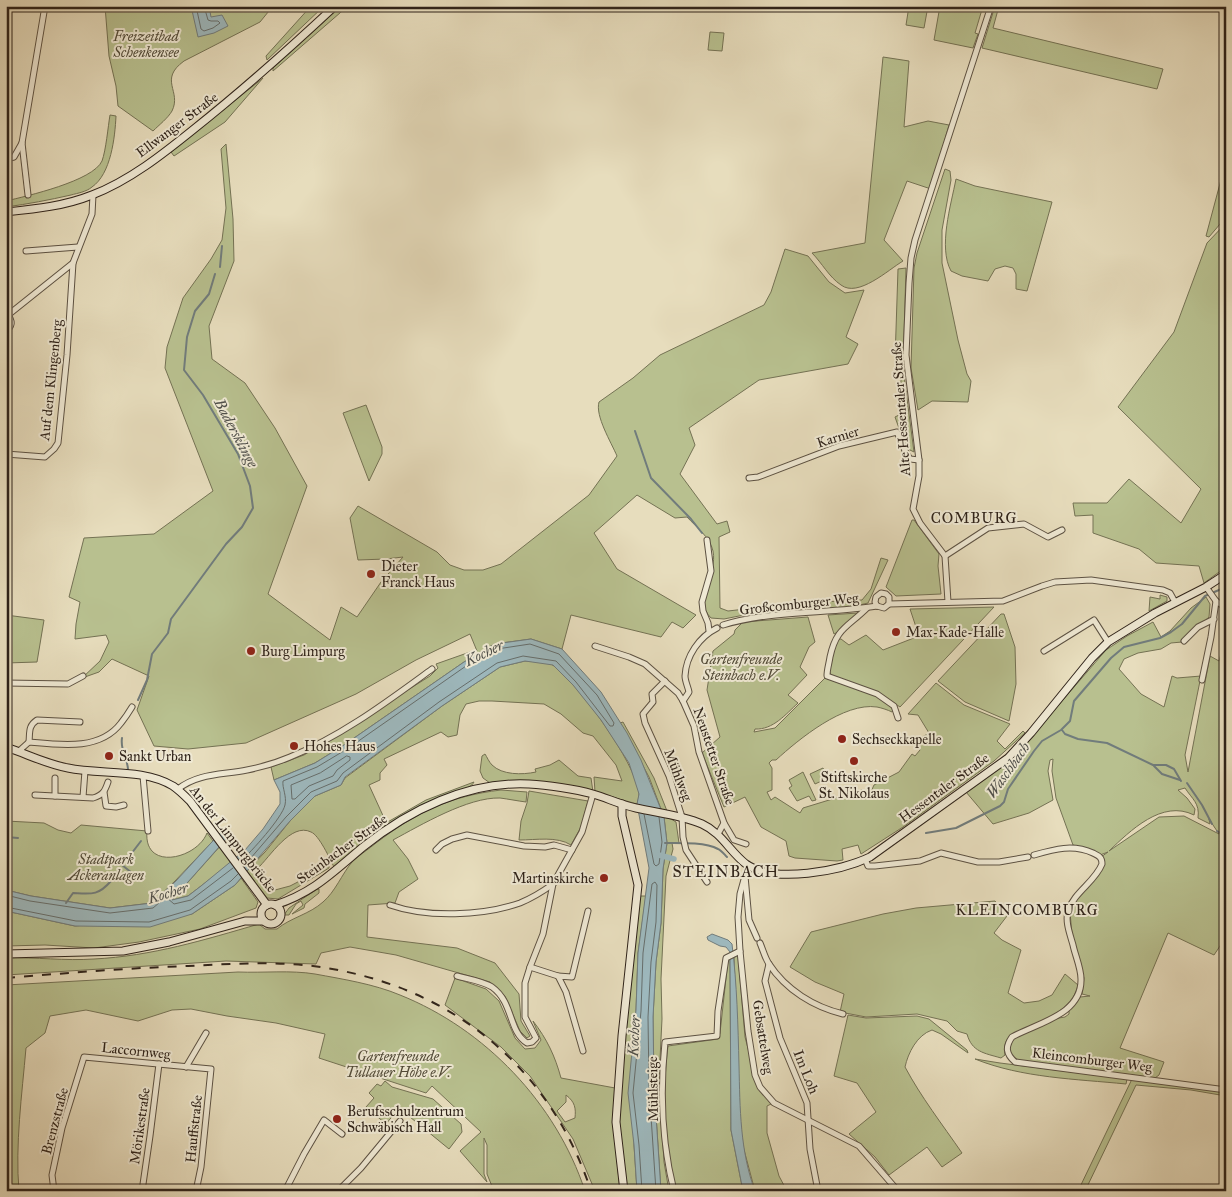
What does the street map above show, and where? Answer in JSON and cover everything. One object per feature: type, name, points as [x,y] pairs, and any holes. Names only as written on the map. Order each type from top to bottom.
[{"type":"main road","points":[[6,14],[9,6]]},
{"type":"main road","name":"Ellwanger Straße","points":[[6,212],[49,207],[93,195],[129,176],[175,144],[266,70],[335,6]]},
{"type":"main road","name":"Hessentaler Straße","points":[[634,808],[682,817],[700,823],[718,834],[749,866],[765,872],[777,874],[810,873],[837,869],[865,859],[1008,758],[1031,733],[1092,658],[1108,642],[1127,629],[1206,587],[1226,574]]},
{"type":"main road","points":[[6,747],[46,763],[85,771],[143,776],[160,780],[178,789]]},
{"type":"main road","name":"Steinbacher Straße","points":[[281,913],[295,899],[312,888],[380,834],[425,807],[468,791],[501,785],[529,784],[593,794],[634,808]]},
{"type":"main road","name":"An der Limpurgbrücke","points":[[178,789],[190,801],[268,907]]},
{"type":"main road","points":[[622,804],[622,816],[638,885],[622,1036],[616,1122],[624,1191]]},
{"type":"main road","name":"Steinbacher Straße","points":[[245,921],[268,907],[295,899]]},
{"type":"main road","points":[[268,907],[279,908],[281,913],[276,923],[270,924],[264,921],[261,916],[268,907]]},
{"type":"main road","name":"Steinbacher Straße","points":[[6,954],[123,951],[169,942],[245,921],[264,921]]},
{"type":"street","points":[[28,195],[22,143],[45,6]]},
{"type":"street","name":"Alte Hessentaler Straße","points":[[945,556],[920,523],[913,509],[919,476],[919,460],[906,356],[911,258],[915,240],[991,6]]},
{"type":"street","points":[[6,159],[14,157],[22,143]]},
{"type":"street","points":[[6,332],[12,320],[7,313],[73,263],[92,214],[93,195]]},
{"type":"street","points":[[26,251],[78,247]]},
{"type":"street","name":"Auf dem Klingenberg","points":[[6,454],[45,457],[54,450],[58,443],[67,355],[73,263]]},
{"type":"street","name":"Karnier","points":[[749,478],[758,477],[839,446],[897,432],[910,459],[919,460]]},
{"type":"street","points":[[948,602],[945,556],[988,528],[1024,524],[1048,536],[1062,530]]},
{"type":"street","points":[[707,540],[711,571],[702,602],[709,632]]},
{"type":"street","name":"Großcomburger Weg","points":[[723,625],[743,619],[877,606],[884,608],[889,604],[1003,600],[1055,582],[1090,580],[1163,590],[1170,593],[1175,602]]},
{"type":"street","points":[[1206,587],[1216,601],[1226,608]]},
{"type":"street","name":"Großcomburger Weg","points":[[877,606],[875,602],[876,597],[881,593],[889,597],[889,604]]},
{"type":"street","points":[[1202,680],[1216,601]]},
{"type":"street","points":[[868,607],[842,630],[835,639],[827,669],[828,676],[878,694],[894,706],[898,718]]},
{"type":"street","points":[[1184,641],[1198,627],[1214,619]]},
{"type":"street","points":[[1044,651],[1094,620],[1108,642]]},
{"type":"street","points":[[683,701],[689,692],[685,677],[689,656],[699,641],[717,628]]},
{"type":"street","name":"Neustetter Straße","points":[[595,646],[645,664],[665,681],[683,701],[694,726],[699,752],[724,823],[718,834]]},
{"type":"street","points":[[178,789],[191,780],[270,765],[293,756],[332,736],[381,705],[432,668]]},
{"type":"street","points":[[6,683],[68,684],[83,676]]},
{"type":"street","name":"Mühlweg","points":[[665,681],[652,694],[653,702],[643,714],[645,723],[669,776],[682,817],[686,850],[707,882]]},
{"type":"street","points":[[19,751],[29,742],[64,745],[98,741],[108,736],[121,724],[132,707]]},
{"type":"street","points":[[29,742],[32,724],[38,720],[80,722]]},
{"type":"street","points":[[83,797],[85,771]]},
{"type":"street","points":[[143,776],[148,831]]},
{"type":"street","points":[[55,778],[55,796]]},
{"type":"street","points":[[35,795],[93,798],[100,796],[104,792],[108,782]]},
{"type":"street","points":[[104,792],[106,806],[124,805]]},
{"type":"street","points":[[457,976],[491,987],[504,1000],[517,1035],[527,1043],[532,1042],[536,1038],[527,1022],[524,1010],[525,983],[543,934],[553,884],[582,832],[593,794]]},
{"type":"street","points":[[724,823],[734,840],[746,844]]},
{"type":"street","points":[[436,850],[442,844],[452,839],[467,835],[524,846],[545,847],[554,845],[572,850]]},
{"type":"street","name":"Kleincomburger Weg","points":[[1034,855],[1073,847],[1099,856],[1102,859],[1102,864],[1072,902],[1068,912],[1068,925],[1082,978],[1079,994],[1073,1004],[1055,1017],[1012,1038],[1008,1043],[1007,1049],[1011,1058],[1015,1062],[1226,1090]]},
{"type":"street","points":[[865,859],[868,866],[875,866],[920,861],[941,853],[978,862],[999,862],[1028,857]]},
{"type":"street","name":"Gebsattelweg","points":[[749,866],[741,888],[738,952],[748,1031],[760,1087],[774,1103],[859,1146],[898,1191]]},
{"type":"street","points":[[745,876],[749,920],[769,964],[803,998],[843,1014]]},
{"type":"street","points":[[390,905],[436,914],[459,914],[518,904],[538,895],[553,884]]},
{"type":"street","points":[[530,966],[558,976],[572,977],[588,911]]},
{"type":"street","name":"Mühlsteige","points":[[674,1191],[669,1173],[666,1148],[662,1072],[664,1042],[717,1036],[718,1011],[726,958],[738,952]]},
{"type":"street","name":"Im Loh","points":[[769,964],[766,981],[780,1038],[807,1103],[810,1149],[818,1191]]},
{"type":"street","points":[[558,976],[566,992],[583,1051]]},
{"type":"street","name":"Laccornweg","points":[[186,1067],[206,1033]]},
{"type":"street","name":"Laccornweg","points":[[84,1057],[211,1069]]},
{"type":"street","name":"Brenzstraße","points":[[54,1191],[52,1174],[62,1128],[84,1057]]},
{"type":"street","name":"Mörikestraße","points":[[142,1191],[159,1064]]},
{"type":"street","name":"Hauffstraße","points":[[196,1191],[201,1167],[211,1069]]},
{"type":"street","points":[[285,1191],[324,1120],[342,1134]]},
{"type":"street","points":[[340,1190],[400,1121]]},
{"type":"green space","name":"Freizeitbad Schenkensee","points":[[105,6],[273,6],[260,22],[184,61],[176,68],[171,80],[174,97],[172,111],[153,131],[118,106],[116,86],[109,56]]},
{"type":"green space","points":[[311,6],[324,6],[267,60],[266,56]]},
{"type":"green space","points":[[341,6],[348,6],[273,71],[273,68]]},
{"type":"green space","points":[[909,6],[928,6],[924,28],[906,25]]},
{"type":"green space","points":[[940,6],[983,6],[975,33],[978,34],[973,48],[934,40]]},
{"type":"green space","points":[[995,6],[999,6],[993,28],[1163,69],[1157,89],[982,48]]},
{"type":"green space","points":[[710,32],[724,33],[722,51],[708,50]]},
{"type":"green space","points":[[883,57],[909,61],[904,127],[928,121],[949,125],[931,189],[907,181],[884,240],[903,261],[873,281],[856,288],[848,288],[833,278],[812,253],[865,243]]},
{"type":"green space","points":[[263,78],[225,122],[174,156],[171,152]]},
{"type":"green space","points":[[110,115],[116,116],[111,154],[104,173],[92,187],[71,195],[6,207],[6,201],[58,187],[86,175],[96,168],[102,161]]},
{"type":"green space","points":[[226,144],[233,219],[234,261],[209,326],[212,359],[245,383],[275,428],[307,486],[268,594],[330,640],[341,607],[357,617],[381,582],[403,557],[358,560],[350,518],[358,506],[437,552],[450,565],[464,570],[483,570],[501,564],[589,495],[617,456],[601,422],[598,408],[599,402],[633,378],[660,355],[764,305],[771,292],[785,249],[808,256],[829,282],[845,293],[864,290],[846,337],[858,344],[848,364],[759,380],[689,428],[695,445],[680,474],[717,524],[727,521],[730,532],[719,537],[720,608],[728,611],[798,603],[862,600],[871,589],[881,558],[888,560],[868,603],[851,607],[759,612],[724,619],[711,618],[706,611],[704,603],[714,560],[709,541],[687,517],[675,518],[637,495],[594,533],[617,569],[696,615],[683,628],[672,622],[661,637],[571,615],[562,649],[531,639],[494,644],[464,662],[315,763],[274,780],[271,767],[304,755],[430,676],[438,668],[436,664],[477,651],[470,634],[416,660],[356,694],[246,743],[188,749],[154,746],[137,710],[149,676],[112,659],[99,672],[82,678],[100,661],[109,642],[106,635],[75,639],[80,602],[69,597],[84,538],[154,534],[213,491],[165,368],[167,347],[183,298],[222,240],[226,208],[221,149]]},
{"type":"green space","points":[[1226,161],[1226,217],[1209,237],[1206,236]]},
{"type":"green space","points":[[945,169],[950,171],[951,180],[942,230],[942,263],[958,340],[967,374],[971,381],[968,402],[932,401],[918,410],[911,368],[914,268],[917,253]]},
{"type":"green space","points":[[956,179],[975,186],[1052,202],[1027,291],[1016,289],[1016,274],[1013,268],[1005,266],[995,269],[988,281],[962,276],[951,271],[947,261],[946,238]]},
{"type":"green space","points":[[1226,223],[1226,567],[1204,583],[1199,566],[1156,563],[1139,549],[1093,533],[1093,515],[1075,516],[1073,503],[1107,503],[1129,479],[1181,523],[1201,489],[1118,407],[1174,332],[1207,243]]},
{"type":"green space","points":[[906,268],[903,368],[914,452],[906,448],[895,417],[899,415],[902,361],[895,360],[898,269]]},
{"type":"green space","points":[[366,405],[382,447],[382,454],[369,481],[343,413]]},
{"type":"green space","points":[[912,520],[914,520],[939,554],[938,566],[941,594],[896,596],[886,587]]},
{"type":"green space","points":[[1160,595],[1167,597],[1167,601],[1149,611],[1150,597],[1160,599]]},
{"type":"green space","points":[[1206,597],[1210,604],[1209,617],[1182,642],[1171,643],[1161,649],[1138,653],[1124,659],[1119,669],[1141,694],[1164,707],[1172,676],[1177,678],[1201,676],[1185,755],[1188,772],[1210,656],[1219,661],[1226,633],[1226,937],[1214,955],[1168,933],[1120,1048],[1164,1062],[1159,1075],[1155,1078],[1020,1061],[1011,1055],[1009,1049],[1013,1039],[1053,1019],[1065,1017],[1080,997],[1090,996],[1082,994],[1084,978],[1072,935],[1070,912],[1075,901],[1102,869],[1101,857],[1108,852],[1100,855],[1091,850],[1073,845],[1056,798],[1052,771],[1053,759],[1050,760],[1048,771],[1053,800],[1029,813],[993,824],[966,792],[1025,744],[1106,650],[1153,622],[1161,637],[1170,631],[1191,608]],"holes":[[[1185,788],[1197,805],[1198,818],[1210,824],[1209,819],[1219,834],[1184,816],[1159,817],[1109,851],[1137,827],[1159,814],[1170,811],[1182,811],[1194,815],[1195,809],[1178,790]]]},
{"type":"green space","points":[[994,607],[900,707],[881,694],[832,676],[829,671],[837,639],[841,639],[849,645],[866,635],[883,650],[919,636],[910,609]]},
{"type":"green space","points":[[858,613],[836,633],[834,634],[828,615]]},
{"type":"green space","points":[[1001,614],[1004,614],[1015,647],[1016,684],[1009,721],[965,702],[938,681]]},
{"type":"green space","points":[[6,615],[44,620],[37,662],[6,663]]},
{"type":"green space","name":"Gartenfreunde Steinbach e.V.","points":[[808,617],[815,642],[809,647],[800,667],[807,675],[788,695],[798,703],[773,724],[762,729],[755,729],[754,732],[775,728],[825,678],[877,696],[894,708],[892,712],[877,707],[851,710],[823,724],[797,742],[776,760],[772,760],[769,763],[772,768],[772,790],[767,792],[771,800],[775,797],[800,813],[803,808],[862,790],[870,794],[874,785],[899,772],[912,754],[915,756],[920,750],[916,741],[929,733],[918,715],[908,714],[936,683],[964,705],[1010,724],[997,741],[1005,749],[1023,731],[1025,733],[994,761],[903,827],[861,854],[858,845],[842,849],[843,860],[837,861],[789,856],[786,841],[761,827],[745,797],[724,807],[702,753],[720,737],[707,690],[713,651],[734,634],[735,630],[743,622]]},
{"type":"green space","points":[[525,661],[551,664],[578,690],[605,725],[628,763],[639,793],[637,804],[595,792],[594,777],[622,781],[616,765],[593,736],[583,733],[561,714],[544,704],[479,701],[466,704],[460,715],[457,735],[448,737],[441,732],[384,759],[387,765],[380,773],[380,780],[369,785],[385,820],[378,824],[379,827],[426,800],[474,782],[471,785],[419,806],[381,830],[334,867],[314,834],[303,830],[296,832],[281,842],[257,869],[260,880],[275,890],[290,886],[329,866],[329,868],[278,899],[267,898],[247,871],[290,821],[315,796],[341,785],[345,778],[442,706],[500,667]]},
{"type":"green space","points":[[623,722],[654,778],[667,811],[661,809],[649,777],[620,723]]},
{"type":"green space","points":[[485,754],[491,764],[501,771],[525,774],[536,772],[535,769],[550,765],[559,760],[578,776],[591,778],[593,792],[510,781],[490,783],[483,778],[480,771],[482,756]]},
{"type":"green space","points":[[823,768],[828,778],[815,784],[810,774]]},
{"type":"green space","points":[[803,772],[816,800],[812,801],[809,796],[797,801],[789,788],[792,786],[789,780]]},
{"type":"green space","points":[[501,790],[527,792],[526,802],[500,798],[474,802],[445,813],[393,840],[408,859],[418,879],[399,892],[395,903],[368,905],[367,937],[457,948],[495,963],[519,994],[521,1021],[530,1036],[527,1038],[520,1031],[505,996],[490,982],[396,955],[350,947],[321,953],[316,964],[226,961],[6,975],[6,958],[83,959],[137,955],[218,936],[259,924],[265,929],[277,929],[323,902],[352,862],[406,822],[450,801],[466,796]]},
{"type":"green space","points":[[529,791],[588,801],[581,827],[571,845],[553,839],[519,840],[521,821]]},
{"type":"green space","points":[[664,817],[676,822],[679,843],[672,843],[673,849],[666,876],[661,979],[662,1019],[659,1079],[664,1162],[669,1191],[661,1191],[654,1085],[653,1017],[656,962],[661,923],[663,869],[667,843]]},
{"type":"green space","name":"Stadtpark Ackeranlagen","points":[[6,821],[44,823],[58,830],[71,833],[81,825],[147,831],[148,844],[153,852],[162,857],[183,855],[201,842],[207,833],[213,841],[152,903],[110,908],[31,896],[6,890]]},
{"type":"green space","points":[[223,843],[235,860],[188,896],[172,900]]},
{"type":"green space","points":[[241,878],[258,902],[256,908],[200,929],[139,942],[94,948],[45,945],[6,946],[6,911],[75,926],[192,914],[235,885]]},
{"type":"green space","points":[[319,889],[319,893],[305,904],[304,908],[292,914],[303,905],[301,901],[296,904],[289,915],[284,915],[289,908]]},
{"type":"green space","points":[[638,896],[646,896],[638,953],[636,1010],[634,1145],[637,1191],[627,1191],[619,1121],[621,1077]]},
{"type":"green space","points":[[995,901],[1007,916],[994,933],[1002,940],[1021,950],[1008,993],[1024,1003],[1039,1001],[1052,995],[1065,974],[1078,985],[1075,994],[1064,1008],[1010,1037],[1005,1044],[1005,1055],[1001,1058],[975,1048],[967,1034],[957,1031],[947,1021],[917,1014],[866,1017],[840,1012],[844,994],[815,982],[790,967],[811,932],[883,914],[916,908]]},
{"type":"green space","points":[[738,955],[745,1037],[757,1083],[773,1103],[767,1106],[767,1133],[779,1176],[787,1191],[755,1191],[743,1146],[740,1125],[734,956]]},
{"type":"green space","points":[[730,959],[731,1130],[743,1191],[676,1191],[669,1155],[665,1118],[668,1046],[718,1039],[728,960]]},
{"type":"green space","name":"Gartenfreunde Tullauer Höhe e.V.","points":[[238,972],[306,973],[369,985],[400,995],[431,1010],[461,1028],[514,1073],[536,1099],[556,1128],[572,1159],[585,1191],[494,1191],[487,1174],[487,1145],[484,1138],[484,1174],[487,1182],[460,1151],[481,1132],[432,1086],[426,1093],[319,1058],[325,1034],[276,1023],[191,1009],[172,1010],[138,1021],[86,1010],[50,1016],[45,1033],[26,1048],[18,1138],[19,1191],[6,1191],[6,985]]},
{"type":"green space","points":[[455,978],[486,989],[499,1001],[515,1038],[525,1049],[535,1048],[541,1040],[533,1021],[550,1048],[561,1078],[615,1088],[613,1117],[620,1191],[595,1191],[573,1139],[530,1076],[501,1047],[445,1005]],"holes":[[[566,1095],[574,1105],[575,1118],[565,1122],[557,1111],[566,1102]]]},
{"type":"green space","points":[[848,1015],[866,1018],[917,1016],[929,1019],[967,1050],[968,1053],[932,1030],[922,1036],[914,1045],[905,1067],[925,1100],[962,1153],[942,1167],[927,1147],[889,1175],[875,1157],[849,1134],[876,1112],[857,1083],[834,1076]]},
{"type":"green space","points":[[975,1059],[1127,1079],[1126,1084],[1049,1077],[1011,1070]]},
{"type":"green space","points":[[1132,1079],[1226,1092],[1226,1096],[1191,1090],[1136,1085],[1085,1191],[1078,1191]]},
{"type":"green space","points":[[385,1081],[392,1087],[433,1099],[461,1124],[462,1132],[449,1149],[399,1108],[386,1124],[366,1107],[374,1098],[369,1093],[377,1084],[381,1086]]},
{"type":"water","points":[[191,6],[209,6],[211,17],[222,15],[228,26],[214,33],[198,37]]},
{"type":"water","name":"Kocher","points":[[531,639],[562,649],[601,692],[627,733],[641,760],[664,817],[667,843],[663,869],[661,923],[656,962],[653,1017],[654,1085],[661,1191],[637,1191],[628,1093],[636,1010],[638,953],[649,868],[637,804],[639,794],[629,763],[601,720],[573,685],[553,665],[525,661],[500,667],[442,706],[345,777],[341,785],[315,796],[290,821],[235,885],[192,914],[150,927],[75,926],[6,911],[6,890],[31,896],[110,908],[152,903],[176,881],[222,831],[227,838],[172,900],[188,896],[245,850],[263,829],[280,804],[280,792],[274,780],[315,763],[464,662],[495,644]]},
{"type":"water","points":[[712,934],[728,940],[732,944],[737,1005],[742,1129],[746,1160],[755,1191],[743,1191],[731,1130],[730,952],[726,947],[708,940],[707,937]]},
{"type":"waterway","name":"Badersklinge","points":[[220,267],[222,246]]},
{"type":"waterway","name":"Badersklinge","points":[[138,700],[147,680],[152,654],[168,633],[171,619],[226,544],[242,527],[253,508],[250,486],[238,454],[203,395],[184,370],[187,337],[195,311],[209,294],[215,274]]},
{"type":"waterway","points":[[635,431],[651,478],[702,533]]},
{"type":"waterway","name":"Waschbach","points":[[926,833],[956,828],[1000,806],[1004,802],[1008,789],[1034,751],[1042,741],[1061,730],[1070,721],[1074,701],[1111,658],[1124,647],[1160,638],[1171,632],[1182,624],[1205,596],[1226,587]]},
{"type":"waterway","points":[[1062,730],[1065,734],[1078,739],[1107,743],[1153,765],[1166,765],[1174,769],[1181,781]]},
{"type":"waterway","name":"Badersklinge","points":[[122,738],[122,746],[128,769]]},
{"type":"waterway","points":[[1154,766],[1162,774],[1180,780]]},
{"type":"waterway","points":[[1187,783],[1212,824]]},
{"type":"waterway","points":[[1217,831],[1226,836]]},
{"type":"waterway","points":[[6,837],[18,838]]},
{"type":"waterway","points":[[113,877],[115,875],[130,876],[132,873],[122,863],[141,841]]},
{"type":"waterway","name":"Waschbach","points":[[665,843],[706,845],[719,850],[727,857]]},
{"type":"waterway","points":[[659,855],[674,859]]},
{"type":"waterway","points":[[66,903],[73,893],[98,892],[111,881]]},
{"type":"railway","points":[[6,978],[142,968],[266,963],[313,966],[361,975],[407,990],[448,1011],[486,1037],[520,1068],[549,1104],[572,1145],[591,1191]]},
{"type":"place","name":"Dieter Franck Haus","points":[[371,574]]},
{"type":"place","name":"Max-Kade-Halle","points":[[896,632]]},
{"type":"place","name":"Burg Limpurg","points":[[251,651]]},
{"type":"place","name":"Sechseckkapelle","points":[[842,739]]},
{"type":"place","name":"Hohes Haus","points":[[294,746]]},
{"type":"place","name":"Sankt Urban","points":[[109,756]]},
{"type":"place","name":"Stiftskirche St. Nikolaus","points":[[854,761]]},
{"type":"place","name":"Martinskirche","points":[[604,878]]},
{"type":"place","name":"Berufsschulzentrum Schwäbisch Hall","points":[[337,1119]]},
{"type":"district","name":"COMBURG","points":[[974,518]]},
{"type":"district","name":"STEINBACH","points":[[726,871]]},
{"type":"district","name":"KLEINCOMBURG","points":[[1027,910]]}]
